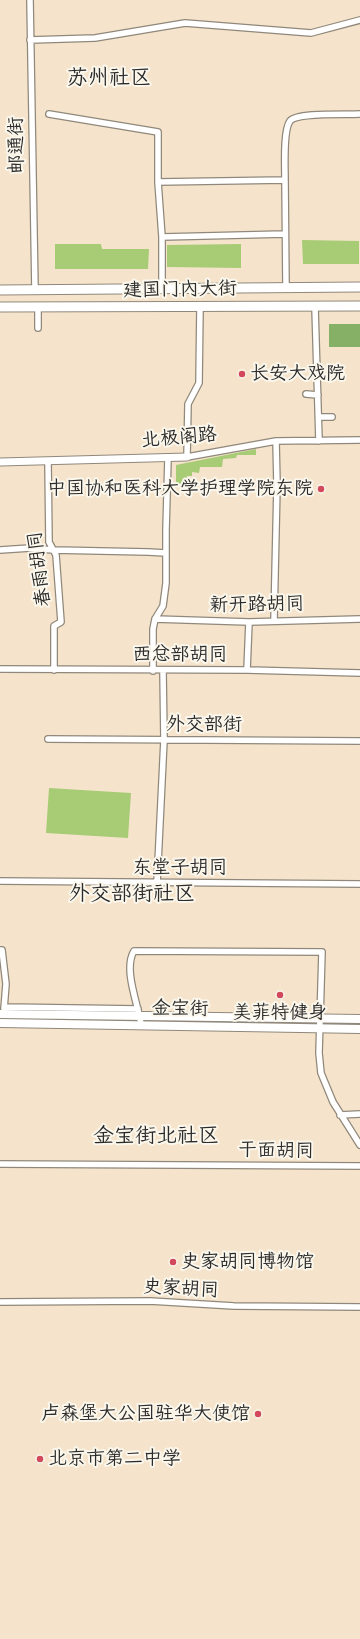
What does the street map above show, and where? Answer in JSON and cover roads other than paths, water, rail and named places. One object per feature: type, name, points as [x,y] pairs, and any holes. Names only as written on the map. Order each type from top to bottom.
[{"type":"highway","name":"建国门内大街","points":[[0,290],[360,287]]},
{"type":"highway","name":"建国门内大街","points":[[0,307],[360,306]]},
{"type":"main road","name":"金宝街","points":[[3,1011],[140,1016],[360,1020]]},
{"type":"main road","name":"金宝街","points":[[1,1023],[140,1016],[319,1028],[360,1029]]},
{"type":"street","name":"邮通街","points":[[30,0],[35,290]]},
{"type":"street","points":[[30,40],[94,38],[185,23],[311,33],[360,20]]},
{"type":"street","points":[[49,114],[158,132],[158,182],[162,237],[162,288]]},
{"type":"street","points":[[286,287],[285,145],[288,124],[290,120],[295,117],[322,114],[360,114]]},
{"type":"street","points":[[158,182],[285,180]]},
{"type":"street","points":[[162,237],[285,234]]},
{"type":"street","points":[[38,307],[38,328]]},
{"type":"street","points":[[187,457],[188,404],[199,383],[200,307]]},
{"type":"street","points":[[316,307],[319,441]]},
{"type":"street","points":[[306,394],[318,395]]},
{"type":"street","points":[[319,417],[332,417]]},
{"type":"street","name":"北极阁路","points":[[0,462],[48,462],[187,457],[276,441],[360,440]]},
{"type":"street","points":[[274,620],[277,485],[276,441]]},
{"type":"street","points":[[153,671],[153,629],[155,619],[163,606],[166,583],[168,458]]},
{"type":"street","name":"春雨胡同","points":[[48,462],[49,542],[56,555],[61,622],[54,626],[54,670]]},
{"type":"street","points":[[0,550],[30,548],[53,550],[148,552],[166,554]]},
{"type":"street","name":"新开路胡同","points":[[155,619],[249,622],[360,618]]},
{"type":"street","points":[[247,670],[249,622]]},
{"type":"street","name":"西总部胡同","points":[[0,669],[153,671],[247,670],[360,673]]},
{"type":"street","points":[[157,882],[164,740],[163,671]]},
{"type":"street","name":"外交部街","points":[[48,739],[360,741]]},
{"type":"street","name":"东堂子胡同","points":[[0,881],[360,884]]},
{"type":"street","points":[[0,950],[2,950],[6,984],[1,1023]]},
{"type":"street","points":[[140,1016],[131,974],[130,958],[134,951],[322,952],[319,1028],[321,1073],[340,1115],[360,1145]]},
{"type":"street","points":[[340,1115],[360,1114]]},
{"type":"street","name":"干面胡同","points":[[0,1164],[360,1166]]},
{"type":"street","name":"史家胡同","points":[[0,1302],[150,1301],[234,1306],[360,1307]]},
{"type":"place","name":"长安大戏院","points":[[242,374]]},
{"type":"place","name":"中国协和医科大学护理学院东院","points":[[321,489]]},
{"type":"place","name":"美菲特健身","points":[[280,995]]},
{"type":"place","name":"史家胡同博物馆","points":[[173,1262]]},
{"type":"place","name":"卢森堡大公国驻华大使馆","points":[[258,1414]]},
{"type":"place","name":"北京市第二中学","points":[[40,1459]]},
{"type":"district","name":"苏州社区","points":[[109,78]]},
{"type":"district","name":"外交部街社区","points":[[132,894]]},
{"type":"district","name":"金宝街北社区","points":[[156,1136]]}]
